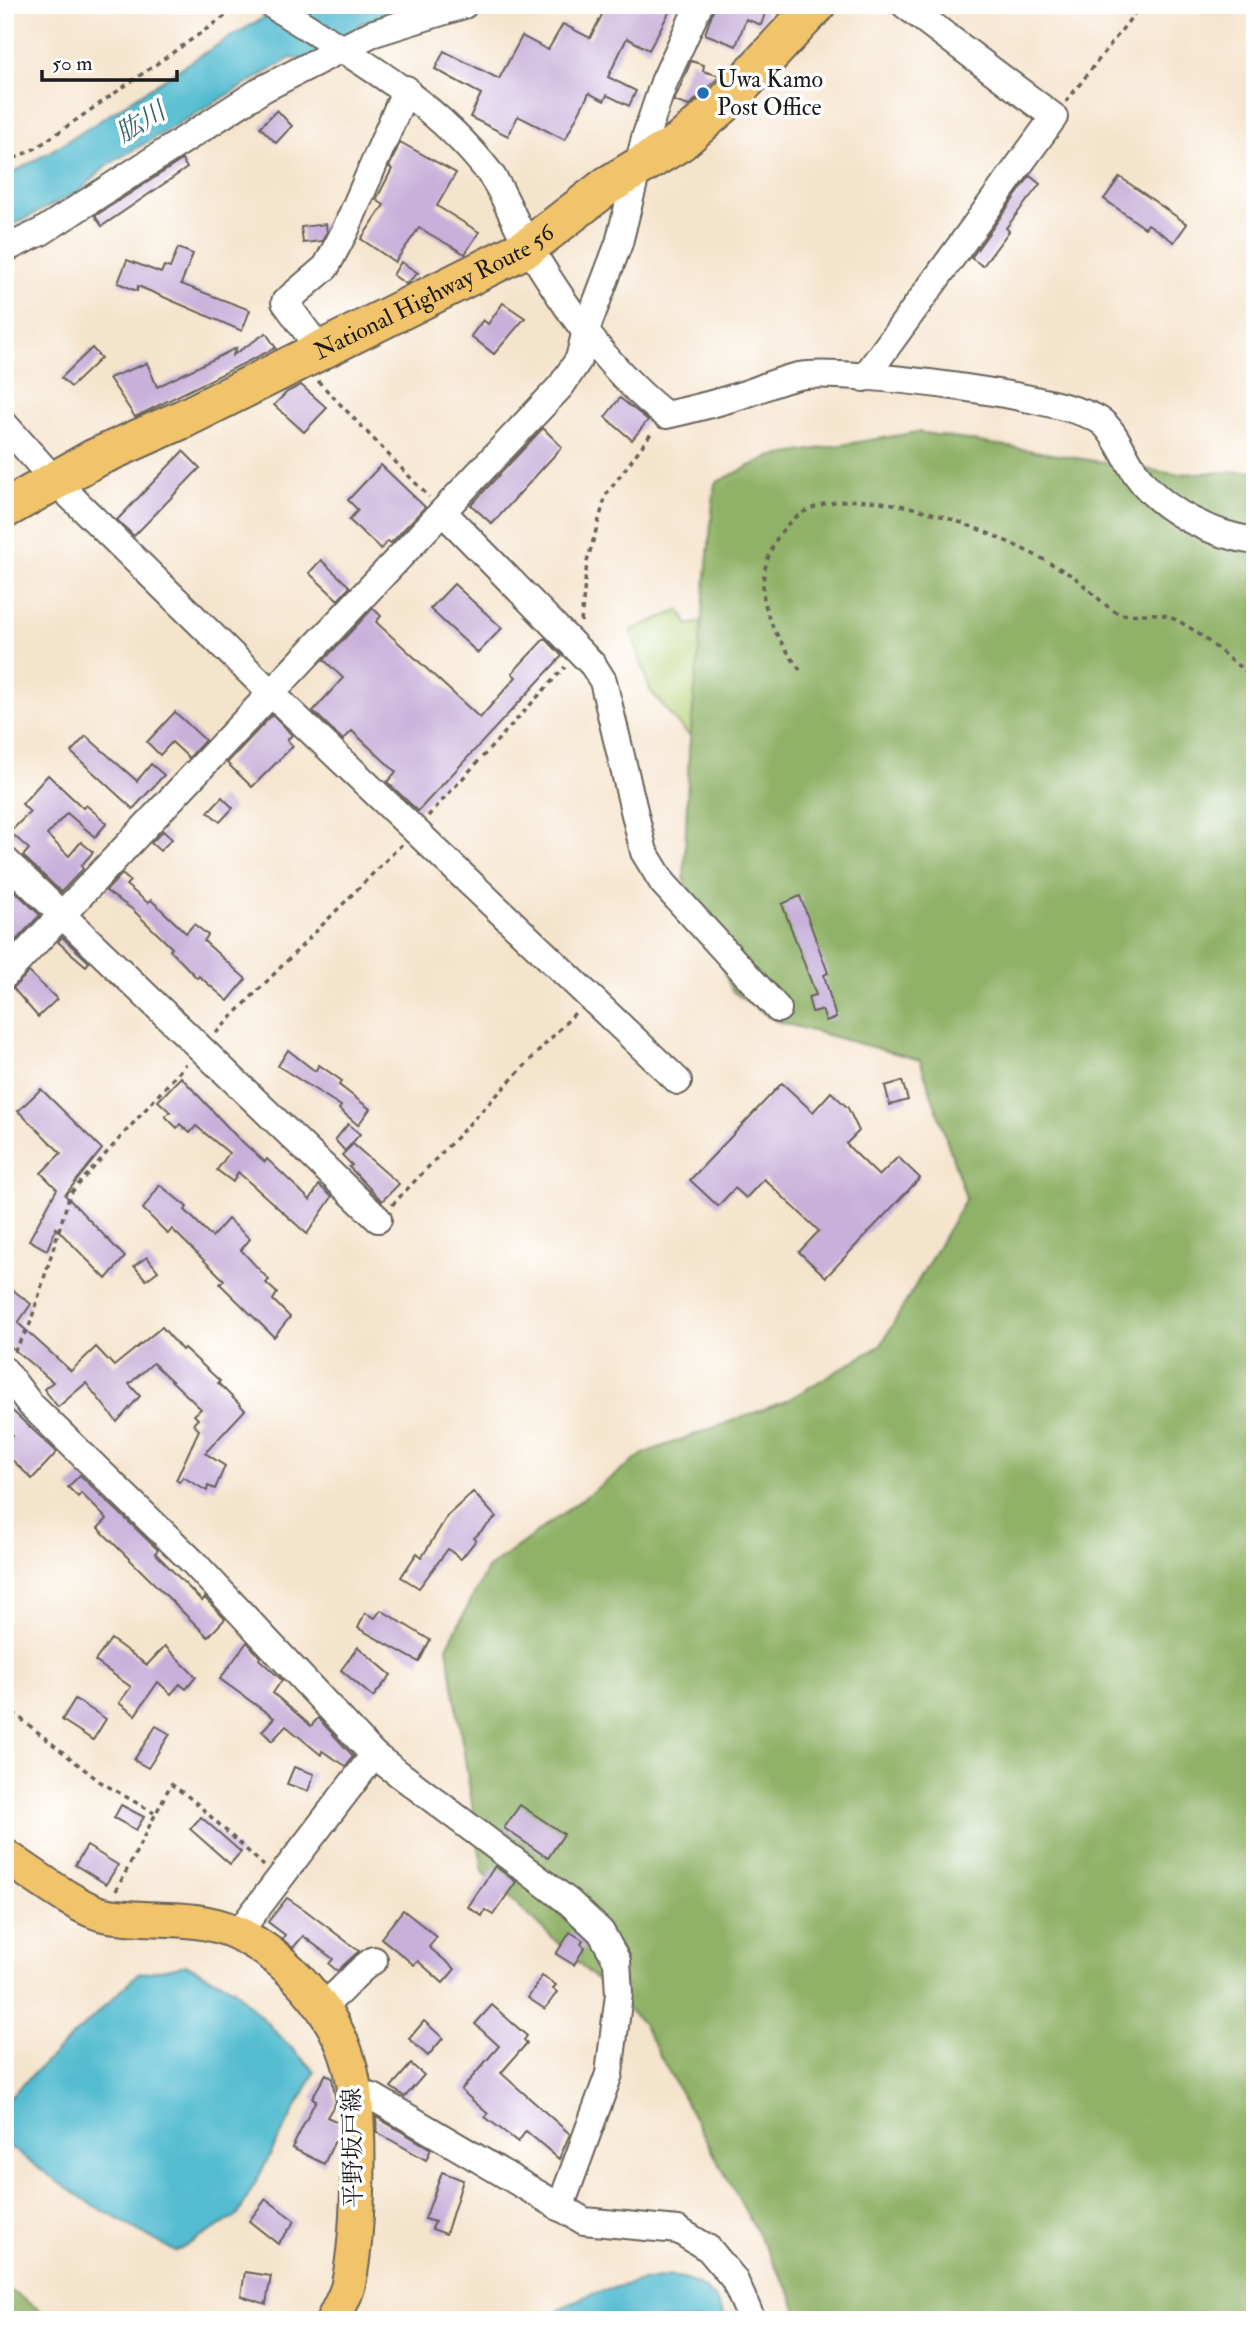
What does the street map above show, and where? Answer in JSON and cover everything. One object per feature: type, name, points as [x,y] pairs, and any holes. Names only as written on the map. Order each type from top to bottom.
[{"type":"highway","name":"National Highway Route 56","points":[[5,509],[56,482],[93,458],[183,419],[528,247],[607,186],[680,142],[725,103],[816,5]]},
{"type":"main road","name":"平野坂戸線","points":[[5,1856],[72,1899],[104,1914],[200,1922],[238,1933],[272,1955],[321,2005],[349,2063],[355,2092],[357,2147],[348,2287],[333,2320]]},
{"type":"street","points":[[272,5],[406,89],[457,133],[492,175],[528,247],[586,330],[619,371],[666,415],[706,407],[800,376],[915,380],[1004,394],[1089,413],[1105,424],[1138,477],[1165,505],[1213,530],[1255,541]]},
{"type":"street","points":[[5,249],[41,232],[263,89],[338,48],[372,34],[464,5]]},
{"type":"street","points":[[5,975],[561,386],[579,359],[586,330],[619,243],[664,82],[699,5]]},
{"type":"street","points":[[864,378],[1054,117],[905,5]]},
{"type":"street","points":[[310,356],[285,302],[326,267],[345,231],[406,89]]},
{"type":"street","points":[[5,425],[56,482],[272,694],[678,1081]]},
{"type":"street","points":[[443,512],[579,649],[603,681],[644,852],[663,883],[778,1009]]},
{"type":"street","points":[[5,860],[378,1219]]},
{"type":"street","points":[[7,1366],[30,1404],[194,1563],[374,1755],[569,1902],[601,1932],[617,1961],[620,1994],[608,2074],[560,2208]]},
{"type":"street","points":[[238,1933],[374,1755]]},
{"type":"street","points":[[321,2005],[333,1999],[356,1971],[374,1960]]},
{"type":"street","points":[[355,2092],[373,2097],[584,2221],[678,2230],[709,2249],[734,2279],[752,2320]]},
{"type":"path","points":[[5,163],[36,148],[241,5]]},
{"type":"path","points":[[1054,117],[1141,5]]},
{"type":"path","points":[[310,356],[443,512]]},
{"type":"path","points":[[7,1366],[30,1324],[71,1194],[200,1049],[416,830],[579,649],[587,562],[606,495],[666,415]]},
{"type":"path","points":[[800,670],[772,630],[763,594],[763,573],[774,543],[796,517],[820,504],[849,499],[905,506],[999,537],[1073,576],[1120,614],[1165,615],[1200,636],[1255,678]]},
{"type":"path","points":[[378,1219],[590,997]]},
{"type":"path","points":[[5,1706],[99,1781],[154,1813]]},
{"type":"path","points":[[104,1914],[171,1784],[194,1801],[279,1880]]},
{"type":"green space","points":[[918,432],[1175,474],[1255,471],[1255,2320],[800,2320],[791,2294],[642,2023],[483,1872],[447,1647],[487,1569],[645,1453],[786,1401],[881,1345],[966,1198],[920,1060],[776,1021],[732,991],[684,878],[689,751],[715,483],[769,457]]},
{"type":"green space","points":[[680,610],[688,625],[714,619],[720,766],[678,724],[650,690],[631,630]]},
{"type":"green space","points":[[5,2287],[55,2320],[5,2320]]},
{"type":"water","name":"肱川","points":[[288,5],[419,5],[359,24],[361,30],[307,60],[291,58],[106,166],[81,190],[5,229],[5,177],[77,135],[216,46]]},
{"type":"water","points":[[187,1965],[233,1988],[315,2072],[238,2215],[176,2252],[84,2200],[5,2144],[5,2101],[138,1974]]},
{"type":"water","points":[[670,2276],[705,2289],[727,2320],[547,2320],[559,2310],[588,2296]]},
{"type":"building","points":[[607,5],[673,5],[649,50],[627,38],[608,77],[636,91],[629,106],[607,95],[604,101],[589,93],[565,140],[518,116],[508,136],[470,117],[481,94],[435,69],[444,51],[499,79],[522,36],[548,50],[563,24],[590,38]]},
{"type":"building","points":[[715,5],[768,5],[761,25],[746,19],[736,46],[705,34]]},
{"type":"building","points":[[691,61],[704,65],[703,71],[720,76],[689,106],[674,101]]},
{"type":"building","points":[[277,110],[292,126],[276,143],[260,127]]},
{"type":"building","points":[[400,142],[456,173],[437,206],[479,232],[465,254],[419,228],[395,262],[361,239],[384,205],[376,200],[392,169],[389,167]]},
{"type":"building","points":[[182,160],[187,168],[102,226],[95,216]]},
{"type":"building","points":[[1030,176],[1040,184],[1006,228],[1009,231],[983,266],[971,258]]},
{"type":"building","points":[[1120,177],[1187,224],[1174,242],[1148,224],[1145,228],[1104,199]]},
{"type":"building","points":[[326,224],[327,232],[322,241],[303,243],[301,227]]},
{"type":"building","points":[[178,248],[193,254],[181,284],[250,310],[242,331],[138,286],[137,291],[118,283],[127,260],[161,273],[164,266],[170,268]]},
{"type":"building","points":[[401,262],[418,273],[406,284],[393,275]]},
{"type":"building","points":[[503,303],[525,318],[494,354],[471,336],[483,320],[488,324]]},
{"type":"building","points":[[266,333],[276,348],[135,417],[109,378],[147,363],[157,387],[236,348],[233,355]]},
{"type":"building","points":[[92,348],[101,358],[71,387],[61,378]]},
{"type":"building","points":[[301,385],[327,408],[304,432],[274,405],[287,392]]},
{"type":"building","points":[[620,398],[648,420],[632,440],[605,417]]},
{"type":"building","points":[[543,428],[562,447],[492,524],[471,505]]},
{"type":"building","points":[[183,451],[200,468],[134,536],[117,520]]},
{"type":"building","points":[[381,465],[425,507],[391,543],[388,541],[381,549],[349,520],[358,510],[348,500]]},
{"type":"building","points":[[321,560],[350,587],[338,600],[309,573]]},
{"type":"building","points":[[454,584],[502,628],[478,653],[430,609]]},
{"type":"building","points":[[373,608],[381,616],[376,622],[480,718],[516,677],[512,673],[545,638],[562,656],[418,811],[387,782],[396,772],[352,731],[343,740],[313,711],[343,678],[324,660]]},
{"type":"building","points":[[175,712],[205,740],[189,758],[172,742],[160,755],[147,742]]},
{"type":"building","points":[[272,715],[292,735],[287,740],[293,746],[252,787],[227,763]]},
{"type":"building","points":[[86,736],[137,781],[151,764],[164,775],[133,809],[71,752]]},
{"type":"building","points":[[48,775],[83,808],[86,805],[107,823],[95,837],[67,813],[47,835],[69,856],[81,842],[93,852],[81,866],[83,869],[61,892],[23,856],[29,849],[10,832],[30,812],[22,804]]},
{"type":"building","points":[[222,797],[233,808],[220,822],[208,812]]},
{"type":"building","points":[[163,831],[172,839],[160,851],[151,843]]},
{"type":"building","points":[[122,874],[130,881],[126,885],[148,903],[151,900],[186,933],[194,924],[208,935],[204,941],[246,979],[228,1001],[199,976],[197,978],[170,950],[172,948],[132,909],[106,891]]},
{"type":"building","points":[[5,882],[40,915],[5,952]]},
{"type":"building","points":[[800,896],[828,973],[824,975],[836,1018],[826,1021],[822,1010],[812,1012],[808,997],[816,995],[782,904]]},
{"type":"building","points":[[62,937],[89,962],[86,966],[58,942]]},
{"type":"building","points":[[29,972],[57,999],[38,1017],[13,988]]},
{"type":"building","points":[[288,1050],[315,1071],[319,1065],[342,1081],[339,1085],[370,1109],[358,1125],[339,1109],[341,1106],[278,1066]]},
{"type":"building","points":[[181,1077],[237,1137],[265,1162],[267,1159],[310,1200],[319,1185],[332,1197],[307,1234],[238,1172],[233,1182],[217,1170],[229,1153],[196,1126],[190,1133],[180,1124],[177,1128],[165,1116],[170,1112],[158,1101]]},
{"type":"building","points":[[902,1081],[908,1100],[890,1105],[885,1086]]},
{"type":"building","points":[[782,1083],[813,1112],[831,1092],[848,1108],[859,1131],[846,1144],[879,1176],[898,1157],[920,1178],[826,1277],[799,1252],[819,1231],[764,1179],[746,1198],[735,1188],[718,1206],[690,1180]]},
{"type":"building","points":[[41,1089],[102,1149],[65,1195],[125,1257],[106,1279],[56,1228],[47,1250],[29,1240],[57,1189],[41,1173],[61,1153],[18,1111]]},
{"type":"building","points":[[348,1124],[360,1134],[345,1151],[335,1140]]},
{"type":"building","points":[[353,1144],[399,1184],[382,1201],[349,1167],[352,1165],[342,1155]]},
{"type":"building","points":[[160,1185],[187,1207],[185,1210],[212,1237],[228,1219],[250,1239],[241,1250],[269,1280],[266,1283],[277,1293],[273,1300],[290,1317],[274,1337],[220,1284],[224,1280],[172,1229],[168,1234],[143,1209]]},
{"type":"building","points":[[147,1257],[158,1271],[146,1280],[134,1266]]},
{"type":"building","points":[[5,1284],[31,1304],[18,1323],[71,1371],[96,1347],[114,1366],[162,1327],[182,1350],[184,1348],[220,1381],[218,1383],[245,1410],[205,1453],[225,1466],[215,1489],[208,1486],[207,1491],[183,1477],[179,1482],[176,1480],[199,1430],[193,1424],[198,1419],[194,1415],[201,1409],[153,1363],[129,1384],[140,1396],[117,1422],[86,1383],[58,1407],[44,1389],[53,1382],[5,1342]]},
{"type":"building","points":[[5,1404],[57,1452],[32,1479],[5,1453],[5,1443],[13,1435],[5,1428]]},
{"type":"building","points":[[80,1475],[158,1550],[155,1553],[202,1601],[205,1598],[225,1619],[208,1637],[98,1528],[107,1519],[81,1493],[78,1497],[68,1487]]},
{"type":"building","points":[[473,1492],[496,1517],[474,1538],[476,1540],[461,1559],[448,1549],[419,1588],[401,1577],[417,1553],[422,1557],[448,1515]]},
{"type":"building","points":[[381,1610],[430,1640],[419,1662],[358,1628],[365,1613],[375,1618]]},
{"type":"building","points":[[111,1639],[147,1665],[165,1646],[196,1677],[186,1689],[180,1684],[171,1694],[158,1682],[135,1715],[119,1703],[131,1687],[95,1661]]},
{"type":"building","points":[[247,1642],[259,1659],[282,1680],[273,1693],[311,1726],[318,1718],[353,1756],[346,1766],[322,1751],[321,1755],[286,1726],[272,1741],[262,1731],[274,1718],[220,1679]]},
{"type":"building","points":[[358,1647],[391,1675],[373,1697],[341,1670]]},
{"type":"building","points":[[75,1699],[106,1719],[93,1740],[62,1720]]},
{"type":"building","points":[[156,1726],[170,1734],[148,1768],[134,1760]]},
{"type":"building","points":[[294,1767],[314,1774],[308,1791],[287,1784]]},
{"type":"building","points":[[121,1805],[144,1817],[136,1830],[114,1818]]},
{"type":"building","points":[[520,1805],[564,1834],[548,1858],[504,1828]]},
{"type":"building","points":[[201,1817],[241,1852],[230,1864],[190,1829]]},
{"type":"building","points":[[87,1846],[118,1865],[106,1884],[75,1865]]},
{"type":"building","points":[[495,1866],[516,1882],[493,1915],[485,1910],[482,1916],[468,1907]]},
{"type":"building","points":[[287,1898],[359,1951],[337,1971],[329,1964],[333,1959],[303,1936],[293,1948],[282,1939],[285,1935],[268,1922]]},
{"type":"building","points":[[403,1910],[437,1937],[429,1947],[455,1969],[443,1983],[418,1961],[414,1965],[381,1938]]},
{"type":"building","points":[[570,1932],[583,1940],[581,1944],[585,1947],[574,1965],[556,1954]]},
{"type":"building","points":[[542,1976],[556,1985],[553,1989],[557,1992],[545,2009],[528,1998]]},
{"type":"building","points":[[492,2005],[527,2036],[524,2040],[527,2043],[501,2073],[570,2134],[559,2159],[526,2131],[518,2142],[485,2117],[488,2114],[461,2090],[499,2046],[475,2024]]},
{"type":"building","points":[[424,2021],[443,2038],[428,2056],[409,2039]]},
{"type":"building","points":[[411,2064],[424,2075],[405,2097],[391,2087]]},
{"type":"building","points":[[326,2074],[332,2078],[336,2102],[327,2117],[338,2122],[338,2134],[324,2164],[292,2148],[316,2100],[312,2098]]},
{"type":"building","points":[[376,2117],[431,2149],[426,2160],[377,2132]]},
{"type":"building","points":[[442,2172],[463,2180],[446,2234],[432,2229],[435,2222],[425,2219]]},
{"type":"building","points":[[266,2199],[295,2221],[278,2244],[249,2221]]},
{"type":"building","points":[[245,2272],[271,2276],[266,2304],[241,2296]]},
{"type":"place","name":"Uwa Kamo Post Office","points":[[703,93]]}]
